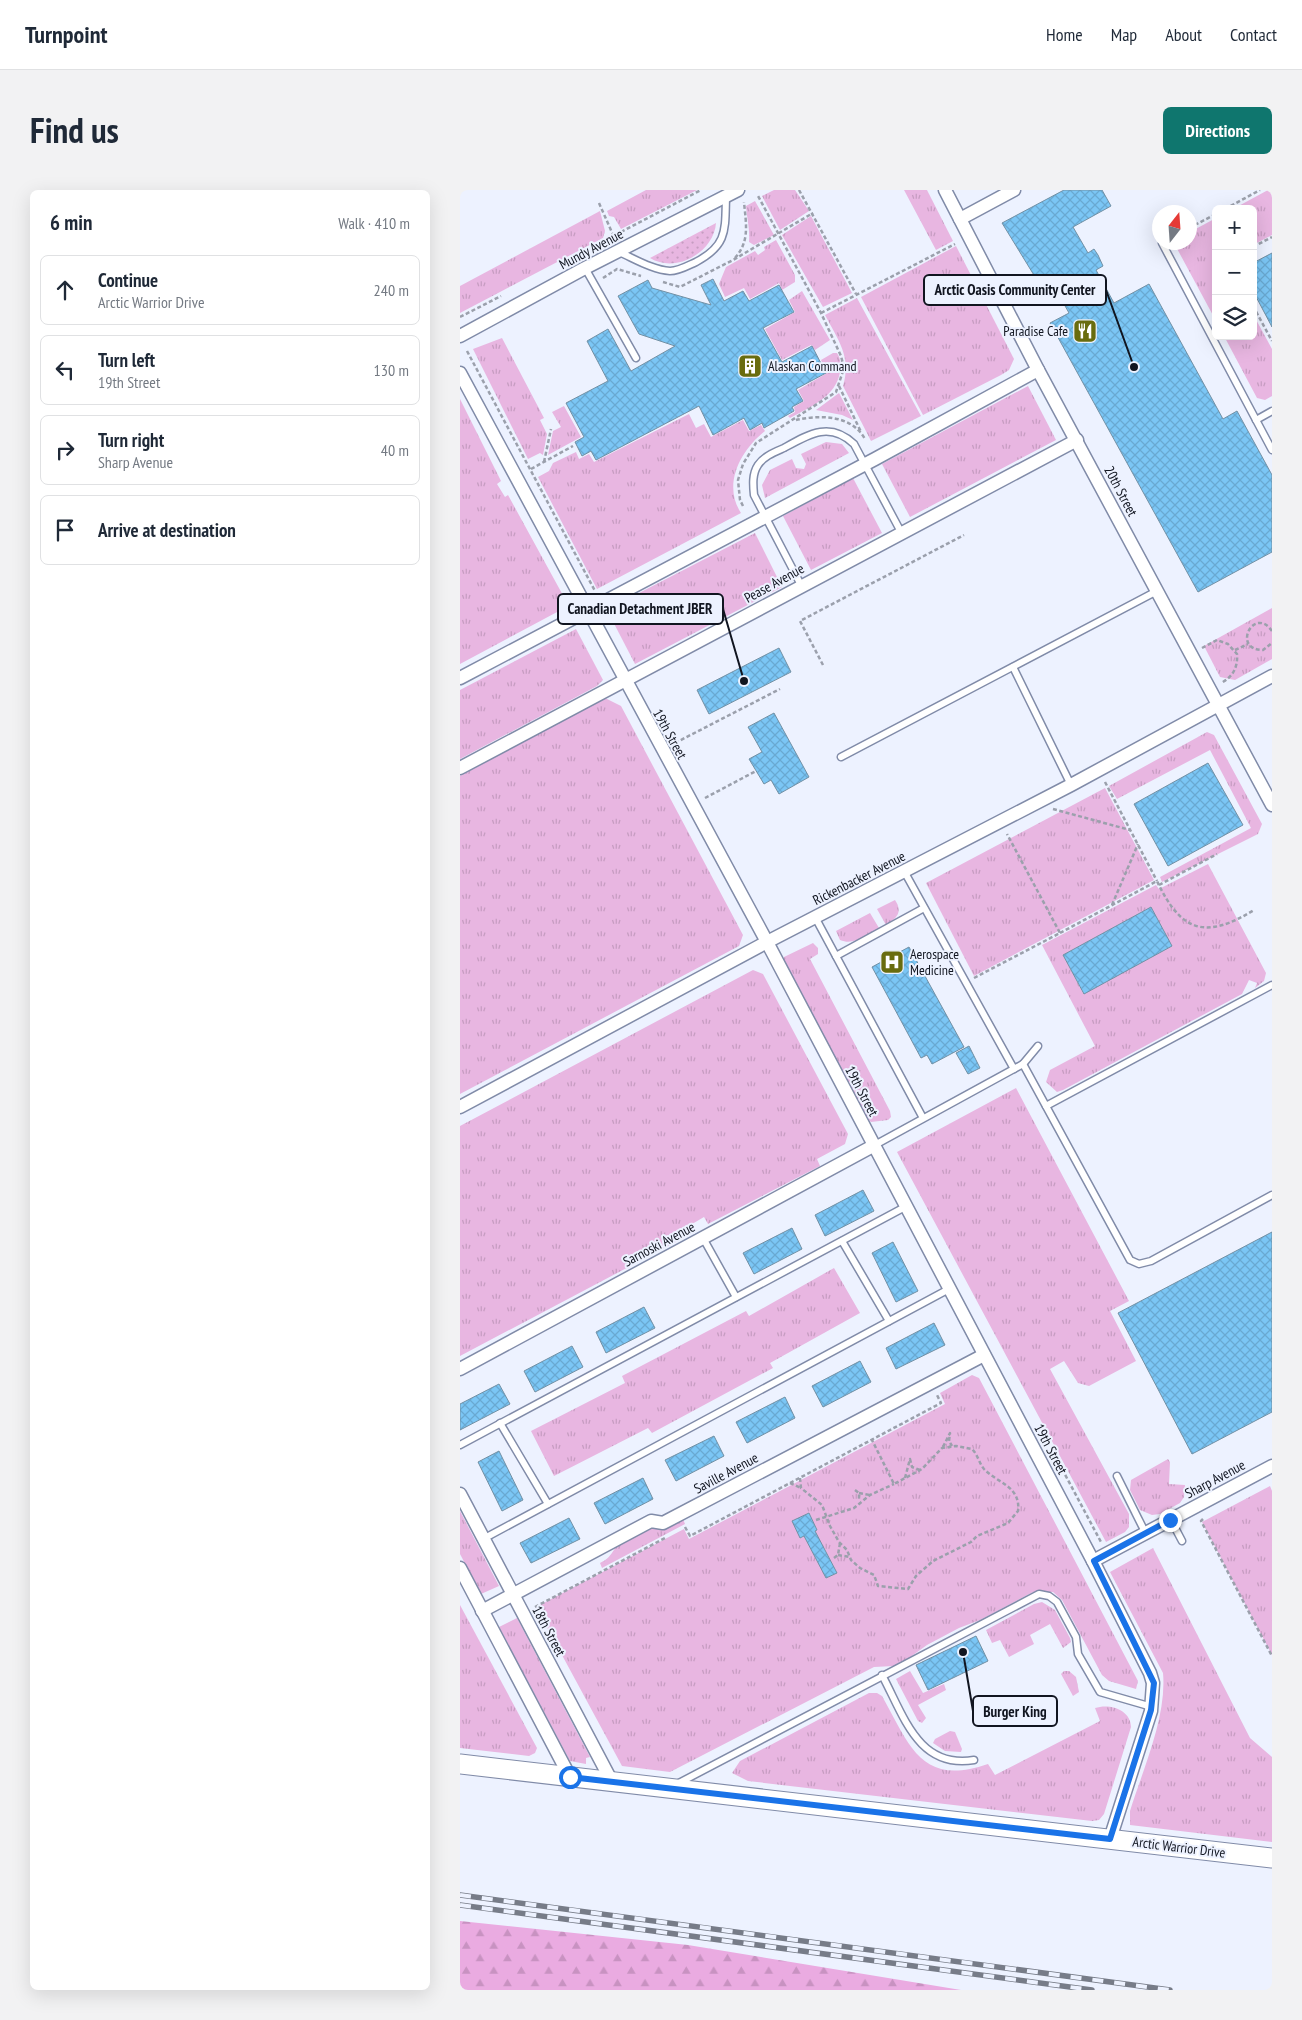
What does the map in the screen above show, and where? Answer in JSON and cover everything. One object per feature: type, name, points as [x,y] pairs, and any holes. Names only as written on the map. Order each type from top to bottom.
[{"type":"main road","name":"Arctic Warrior Drive","points":[[460,1764],[1272,1858]]},
{"type":"street","name":"20th Street","points":[[945,190],[1038,370],[1272,805]]},
{"type":"street","points":[[960,219],[1014,190]]},
{"type":"street","name":"Mundy Avenue","points":[[460,336],[585,268],[726,196],[741,195]]},
{"type":"street","points":[[460,678],[1038,370]]},
{"type":"street","name":"19th Street","points":[[460,373],[589,609],[624,682],[767,942],[949,1290],[1094,1561],[1150,1673],[1154,1683],[1152,1707],[1110,1839]]},
{"type":"street","name":"Pease Avenue","points":[[460,768],[624,682],[801,585],[1077,440]]},
{"type":"street","name":"Rickenbacker Avenue","points":[[460,1107],[767,942],[1071,785],[1272,676]]},
{"type":"street","name":"Sarnoski Avenue","points":[[460,1369],[873,1146]]},
{"type":"street","name":"Saville Avenue","points":[[482,1611],[651,1521],[663,1523],[984,1355]]},
{"type":"street","name":"Sharp Avenue","points":[[1094,1561],[1271,1468]]},
{"type":"street","name":"18th Street","points":[[460,1494],[612,1782]]},
{"type":"street","points":[[460,1568],[570,1777]]},
{"type":"lane","points":[[618,251],[656,268],[672,271],[696,262],[713,253],[721,240],[725,224],[726,196]]},
{"type":"lane","points":[[1166,250],[1272,450]]},
{"type":"lane","points":[[585,268],[636,358]]},
{"type":"lane","points":[[1256,420],[1272,411]]},
{"type":"lane","points":[[801,585],[754,495],[753,480],[758,465],[766,457],[809,435],[833,432],[845,436],[854,444],[901,532]]},
{"type":"lane","points":[[841,757],[1157,591]]},
{"type":"lane","points":[[1013,667],[1071,785]]},
{"type":"lane","points":[[904,871],[1014,1069]]},
{"type":"lane","points":[[836,956],[924,908]]},
{"type":"lane","points":[[815,917],[923,1118]]},
{"type":"lane","points":[[1046,1106],[1272,985]]},
{"type":"lane","points":[[873,1146],[1023,1064],[1038,1046]]},
{"type":"lane","points":[[1023,1064],[1130,1260],[1139,1264],[1150,1261],[1272,1195]]},
{"type":"lane","points":[[460,1445],[906,1207]]},
{"type":"lane","points":[[703,1238],[736,1298]]},
{"type":"lane","points":[[842,1241],[889,1321]]},
{"type":"lane","points":[[483,1539],[949,1290]]},
{"type":"lane","points":[[500,1423],[548,1504]]},
{"type":"lane","points":[[1117,1476],[1146,1534]]},
{"type":"lane","points":[[1170,1520],[1182,1541]]},
{"type":"lane","points":[[669,1788],[1039,1594],[1049,1596],[1057,1602],[1076,1637],[1078,1654],[1100,1692],[1152,1707]]},
{"type":"lane","points":[[882,1675],[915,1737],[924,1747],[944,1760],[958,1763],[974,1760]]},
{"type":"path","points":[[799,190],[856,294]]},
{"type":"path","points":[[1232,205],[1260,190]]},
{"type":"path","points":[[743,506],[740,500],[738,480],[743,464],[756,443],[824,402],[836,392],[844,368],[841,356],[821,313],[757,194]]},
{"type":"path","points":[[733,260],[744,246],[747,235],[741,195]]},
{"type":"path","points":[[598,203],[614,237]]},
{"type":"path","points":[[1197,224],[1212,216]]},
{"type":"path","points":[[1257,244],[1272,237]]},
{"type":"path","points":[[821,313],[955,244]]},
{"type":"path","points":[[1257,313],[1272,341]]},
{"type":"path","points":[[467,352],[602,603]]},
{"type":"path","points":[[839,386],[862,434]]},
{"type":"path","points":[[544,462],[551,429]]},
{"type":"path","points":[[531,469],[573,446]]},
{"type":"path","points":[[823,665],[800,621],[964,535]]},
{"type":"path","points":[[1248,644],[1248,631],[1253,625],[1262,623],[1272,630]]},
{"type":"path","points":[[1191,654],[1217,640],[1228,644],[1235,650],[1236,668],[1229,679],[1210,688]]},
{"type":"path","points":[[1248,644],[1254,649],[1263,650],[1272,643]]},
{"type":"path","points":[[1235,650],[1248,644]]},
{"type":"path","points":[[674,743],[780,688]]},
{"type":"path","points":[[1098,770],[1159,885],[1175,913],[1184,922],[1196,927],[1220,925],[1236,921],[1254,910]]},
{"type":"path","points":[[704,799],[756,771]]},
{"type":"path","points":[[1035,804],[1130,831]]},
{"type":"path","points":[[1000,822],[1060,933]]},
{"type":"path","points":[[1112,905],[1138,844]]},
{"type":"path","points":[[1159,885],[1217,854]]},
{"type":"path","points":[[965,982],[1157,880]]},
{"type":"path","points":[[677,1531],[686,1526],[690,1536],[872,1440],[941,1403],[936,1393],[943,1389]]},
{"type":"path","points":[[816,1520],[847,1511],[870,1495],[921,1470],[942,1448],[950,1433],[949,1441],[952,1446]]},
{"type":"path","points":[[872,1440],[894,1484]]},
{"type":"path","points":[[790,1483],[802,1488],[822,1505],[840,1543],[848,1550],[855,1565],[874,1575],[878,1586],[908,1589],[916,1576],[933,1561],[972,1542],[983,1533],[1008,1523],[1014,1518],[1019,1505],[1012,1490],[987,1472],[972,1449],[952,1446],[942,1448]]},
{"type":"path","points":[[1052,1450],[1108,1554]]},
{"type":"path","points":[[904,1480],[910,1459],[912,1467],[921,1470]]},
{"type":"path","points":[[800,1478],[802,1488]]},
{"type":"path","points":[[855,1490],[859,1493],[870,1495]]},
{"type":"path","points":[[859,1493],[859,1503]]},
{"type":"path","points":[[1178,1533],[1209,1517]]},
{"type":"path","points":[[1201,1521],[1272,1656]]},
{"type":"path","points":[[522,1613],[669,1535]]},
{"type":"path","points":[[834,1558],[838,1554],[840,1543]]},
{"type":"path","points":[[838,1554],[850,1557]]},
{"type":"green space","points":[[646,190],[697,190],[621,229],[614,217],[609,216],[607,211]]},
{"type":"green space","points":[[774,190],[795,190],[809,211],[780,230],[762,196]]},
{"type":"green space","points":[[904,190],[927,190],[953,241],[936,250]]},
{"type":"green space","points":[[1268,190],[1272,190],[1272,235],[1257,243],[1257,205],[1240,205]]},
{"type":"green space","points":[[755,201],[774,235],[754,245],[749,242],[746,206]]},
{"type":"green space","points":[[600,211],[605,231],[603,238],[460,313],[460,286]]},
{"type":"green space","points":[[811,216],[852,293],[823,307],[782,235]]},
{"type":"green space","points":[[1212,220],[1212,314],[1178,250],[1197,250],[1197,228]]},
{"type":"green space","points":[[716,223],[714,233],[708,243],[692,257],[682,262],[671,263],[660,262],[650,258]]},
{"type":"green space","points":[[776,240],[795,275],[795,282],[782,290],[779,283],[750,299],[744,288],[725,297],[719,284],[726,267],[755,251],[758,255],[765,250],[764,247]]},
{"type":"green space","points":[[956,246],[1014,359],[1009,370],[1001,375],[923,415],[861,297]]},
{"type":"green space","points":[[802,291],[830,340],[815,350],[811,345],[782,360],[765,329],[795,312],[789,300]]},
{"type":"green space","points":[[857,298],[921,416],[871,441],[843,386],[846,366],[845,357],[825,315]]},
{"type":"green space","points":[[1257,321],[1272,349],[1272,396],[1265,400],[1257,398],[1226,340],[1257,340]]},
{"type":"green space","points":[[502,338],[544,418],[540,420],[547,434],[543,455],[540,453],[528,459],[473,349]]},
{"type":"green space","points":[[833,353],[837,353],[841,364],[838,381],[828,395],[790,418],[788,416],[795,412],[794,407],[804,401],[798,390],[827,373],[821,360]]},
{"type":"green space","points":[[1028,386],[1056,440],[910,517],[882,464]]},
{"type":"green space","points":[[839,393],[853,420],[842,415],[816,410]]},
{"type":"green space","points":[[460,399],[501,481],[497,484],[505,497],[508,495],[565,599],[565,603],[559,611],[460,664]]},
{"type":"green space","points":[[564,406],[581,437],[548,455],[553,431],[561,427],[552,412]]},
{"type":"green space","points":[[689,414],[696,428],[704,424],[711,437],[743,420],[749,431],[761,425],[765,431],[748,448],[737,468],[733,491],[741,513],[597,589],[538,477],[549,471],[553,463],[576,452],[579,459],[589,454],[594,462]]},
{"type":"green space","points":[[826,442],[842,444],[849,453],[765,498],[762,485],[770,470],[792,459],[796,468],[804,469],[806,464],[801,454]]},
{"type":"green space","points":[[853,478],[882,533],[811,570],[783,516]]},
{"type":"green space","points":[[755,533],[782,587],[635,664],[608,612],[612,607]]},
{"type":"green space","points":[[1272,608],[1272,659],[1235,680],[1220,677],[1204,646]]},
{"type":"green space","points":[[576,629],[603,680],[597,686],[460,759],[460,690]]},
{"type":"green space","points":[[605,698],[621,706],[743,935],[739,946],[460,1094],[460,776]]},
{"type":"green space","points":[[1207,732],[1214,735],[1262,824],[1258,834],[1162,882],[1160,877],[1251,828],[1210,750],[1117,799],[1109,786]]},
{"type":"green space","points":[[1105,788],[1154,880],[974,976],[926,883]]},
{"type":"green space","points":[[1208,864],[1266,973],[1264,981],[1255,988],[1257,983],[1249,980],[1242,994],[1057,1092],[1046,1082],[1050,1070],[1095,1046],[1042,945],[1156,885],[1159,889]],"holes":[[[1151,907],[1172,946],[1083,993],[1063,955]]]},
{"type":"green space","points":[[895,900],[899,908],[898,914],[886,925],[877,909]]},
{"type":"green space","points":[[870,913],[879,928],[855,941],[840,940],[836,931]]},
{"type":"green space","points":[[813,943],[818,948],[818,954],[810,959],[890,1111],[891,1117],[888,1120],[871,1122],[867,1118],[784,961],[784,957]]},
{"type":"green space","points":[[753,970],[763,974],[848,1134],[845,1144],[817,1159],[820,1166],[708,1224],[704,1217],[687,1227],[691,1234],[460,1356],[460,1126]]},
{"type":"green space","points":[[1016,1088],[1129,1301],[1110,1311],[1136,1361],[1089,1386],[1078,1383],[1064,1361],[1050,1369],[1129,1514],[1129,1527],[1125,1532],[1106,1542],[897,1152]]},
{"type":"green space","points":[[834,1268],[860,1313],[770,1363],[773,1368],[652,1433],[648,1428],[554,1476],[531,1431],[625,1383],[622,1376],[746,1311],[749,1316]]},
{"type":"green space","points":[[972,1375],[979,1378],[1138,1681],[1136,1689],[1109,1681],[1102,1675],[1062,1600],[1053,1592],[1033,1592],[927,1645],[894,1666],[874,1667],[670,1772],[622,1766],[536,1607],[684,1529],[689,1539],[945,1404],[940,1393]],"holes":[[[809,1513],[817,1530],[801,1538],[793,1521]],[[824,1548],[837,1573],[826,1578],[813,1553]]]},
{"type":"green space","points":[[1168,1459],[1170,1462],[1169,1484],[1185,1485],[1184,1497],[1180,1503],[1160,1514],[1152,1515],[1140,1510],[1130,1490],[1131,1480]]},
{"type":"green space","points":[[1270,1486],[1272,1491],[1272,1655],[1202,1522]]},
{"type":"green space","points":[[460,1511],[499,1586],[481,1594],[460,1554]]},
{"type":"green space","points":[[683,1519],[685,1524],[602,1568],[600,1563],[608,1558],[618,1545],[628,1537],[650,1527]]},
{"type":"green space","points":[[1153,1548],[1250,1738],[1272,1757],[1272,1842],[1130,1825],[1130,1811],[1158,1725],[1163,1690],[1163,1673],[1110,1572]]},
{"type":"green space","points":[[1042,1602],[1055,1610],[1071,1642],[1063,1648],[1050,1624],[1030,1635],[1034,1644],[1009,1657],[1000,1640],[992,1643],[986,1630],[1034,1604]]},
{"type":"green space","points":[[460,1605],[537,1748],[535,1753],[529,1756],[460,1748]]},
{"type":"green space","points":[[517,1618],[590,1757],[586,1758],[586,1764],[570,1761],[499,1627]]},
{"type":"green space","points":[[910,1671],[923,1693],[944,1684],[946,1690],[918,1705],[926,1718],[922,1723],[918,1721],[896,1679]]},
{"type":"green space","points":[[1064,1671],[1069,1671],[1076,1677],[1079,1692],[1073,1696],[1061,1674]]},
{"type":"green space","points":[[869,1693],[877,1693],[882,1696],[910,1746],[932,1766],[947,1770],[965,1770],[988,1764],[995,1775],[1100,1721],[1095,1708],[1107,1706],[1119,1709],[1127,1716],[1131,1727],[1104,1814],[1099,1820],[1092,1821],[748,1781],[732,1773],[740,1761]]},
{"type":"green space","points":[[950,1731],[955,1732],[962,1749],[961,1752],[945,1751],[933,1743],[935,1739]]},
{"type":"green space","points":[[460,1921],[688,1945],[961,1990],[460,1990]]},
{"type":"building","points":[[1064,190],[1102,190],[1111,206],[1073,227],[1088,253],[1094,249],[1098,255],[1103,266],[1096,270],[1114,303],[1149,284],[1223,419],[1237,411],[1272,475],[1272,552],[1198,592],[1050,323],[1069,313],[1050,279],[1040,285],[1002,223]]},
{"type":"building","points":[[1272,253],[1272,327],[1257,299],[1257,261]]},
{"type":"building","name":"Alaskan Command","points":[[713,279],[724,301],[743,291],[749,301],[779,285],[794,312],[763,328],[782,362],[812,346],[826,373],[796,389],[803,401],[792,407],[794,411],[764,428],[762,423],[750,430],[744,418],[713,435],[699,406],[596,460],[591,451],[582,456],[575,442],[584,437],[566,403],[608,381],[587,341],[608,329],[631,371],[675,346],[639,334],[618,296],[648,280],[652,288],[711,305],[701,285]]},
{"type":"building","points":[[779,648],[791,672],[709,714],[697,690]]},
{"type":"building","points":[[774,713],[809,777],[779,794],[771,780],[764,784],[749,759],[762,752],[748,727]]},
{"type":"building","points":[[1208,763],[1243,825],[1168,866],[1134,804]]},
{"type":"building","points":[[1151,907],[1172,946],[1084,994],[1063,955]]},
{"type":"building","points":[[909,947],[964,1047],[932,1064],[927,1055],[921,1058],[872,967]]},
{"type":"building","points":[[969,1046],[980,1068],[968,1074],[956,1053]]},
{"type":"building","points":[[863,1190],[874,1211],[825,1236],[815,1215]]},
{"type":"building","points":[[792,1228],[802,1249],[754,1274],[743,1253]]},
{"type":"building","points":[[1272,1232],[1272,1412],[1192,1454],[1118,1313]]},
{"type":"building","points":[[893,1242],[918,1291],[896,1302],[872,1253]]},
{"type":"building","points":[[644,1307],[655,1328],[606,1353],[596,1332]]},
{"type":"building","points":[[934,1323],[945,1345],[896,1369],[886,1348]]},
{"type":"building","points":[[572,1346],[583,1367],[535,1392],[524,1371]]},
{"type":"building","points":[[860,1361],[871,1382],[823,1407],[812,1386]]},
{"type":"building","points":[[499,1384],[510,1404],[460,1430],[460,1404]]},
{"type":"building","points":[[785,1397],[795,1418],[747,1443],[736,1422]]},
{"type":"building","points":[[714,1436],[724,1456],[676,1481],[665,1460]]},
{"type":"building","points":[[499,1451],[523,1500],[502,1511],[478,1462]]},
{"type":"building","points":[[643,1478],[653,1499],[605,1524],[594,1503]]},
{"type":"building","points":[[809,1513],[817,1530],[815,1531],[837,1573],[826,1578],[804,1536],[800,1538],[792,1521]]},
{"type":"building","points":[[569,1518],[580,1539],[531,1563],[520,1543]]},
{"type":"building","points":[[976,1636],[988,1661],[928,1690],[916,1665]]},
{"type":"railway","points":[[460,1895],[1170,1990]]},
{"type":"railway","points":[[460,1905],[1092,1990]]},
{"type":"place","name":"Paradise Cafe","points":[[1085,331]]},
{"type":"place","name":"Alaskan Command","points":[[750,366]]},
{"type":"place","name":"Arctic Oasis Community Center","points":[[1134,367]]},
{"type":"place","name":"Canadian Detachment JBER","points":[[744,681]]},
{"type":"place","name":"Aerospace Medicine","points":[[892,962]]},
{"type":"place","name":"Burger King","points":[[963,1652]]},
{"type":"route","points":[[570,1777],[1110,1839],[1151,1710],[1154,1683],[1094,1561],[1170,1520]]}]
